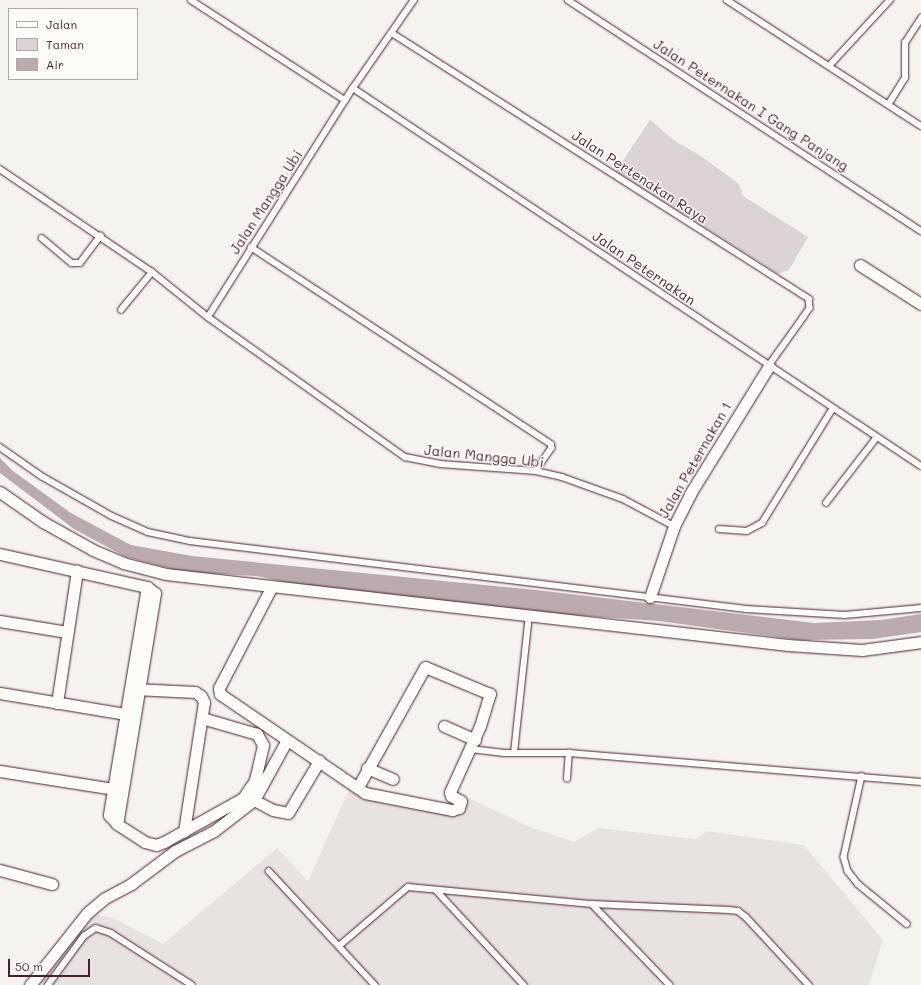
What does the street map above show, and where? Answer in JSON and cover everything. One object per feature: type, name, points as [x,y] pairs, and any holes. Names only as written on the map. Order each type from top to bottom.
[{"type":"street","points":[[860,265],[921,304]]},
{"type":"street","name":"Jalan Peternakan 1","points":[[650,597],[674,526],[690,494],[769,366]]},
{"type":"street","points":[[0,492],[69,537],[123,563],[166,574],[271,588],[838,649],[886,648],[921,642]]},
{"type":"street","points":[[0,554],[77,570],[147,587],[135,689],[117,790],[109,815],[117,824],[150,844],[164,842],[243,798],[257,776],[262,748],[261,741],[254,732],[202,718]]},
{"type":"street","points":[[57,703],[77,570]]},
{"type":"street","points":[[271,588],[218,691],[287,740],[358,787],[374,796],[456,810],[461,805],[461,800],[451,796],[450,792],[473,744],[488,703],[488,691],[427,666],[367,768],[358,787]]},
{"type":"street","points":[[0,621],[67,632]]},
{"type":"street","points":[[135,689],[198,693],[204,702],[184,831]]},
{"type":"street","points":[[0,693],[130,715]]},
{"type":"street","points":[[444,726],[473,744]]},
{"type":"street","points":[[30,985],[87,913],[105,898],[131,884],[175,851],[214,831],[254,800],[287,740]]},
{"type":"street","points":[[254,800],[273,810],[288,813],[319,761]]},
{"type":"street","points":[[367,768],[393,779]]},
{"type":"street","points":[[0,771],[117,790]]},
{"type":"street","points":[[0,870],[52,884]]},
{"type":"lane","points":[[191,0],[346,100]]},
{"type":"lane","name":"Jalan Mangga Ubi","points":[[208,317],[353,88],[414,0]]},
{"type":"lane","name":"Jalan Peternakan I Gang Panjang","points":[[568,0],[921,231]]},
{"type":"lane","points":[[727,0],[921,126]]},
{"type":"lane","points":[[829,66],[890,0]]},
{"type":"lane","points":[[888,105],[905,78],[905,44],[921,18]]},
{"type":"lane","name":"Jalan Pertenakan Raya","points":[[392,33],[809,299],[810,308],[769,366]]},
{"type":"lane","name":"Jalan Peternakan","points":[[353,88],[921,466]]},
{"type":"lane","name":"Jalan Mangga Ubi","points":[[0,169],[152,272],[208,317],[405,457],[440,464],[536,471],[586,484],[623,499],[674,526]]},
{"type":"lane","points":[[42,238],[72,262],[80,263],[100,236]]},
{"type":"lane","points":[[252,247],[505,416],[551,444],[552,448],[536,471]]},
{"type":"lane","points":[[121,310],[152,272]]},
{"type":"lane","points":[[719,529],[747,531],[762,523],[832,408]]},
{"type":"lane","points":[[826,503],[877,437]]},
{"type":"lane","points":[[0,447],[50,481],[112,516],[148,532],[190,541],[746,609],[845,615],[921,608]]},
{"type":"lane","points":[[514,753],[529,616]]},
{"type":"lane","points":[[473,744],[514,753],[568,753],[921,782]]},
{"type":"lane","points":[[567,779],[568,753]]},
{"type":"lane","points":[[862,776],[844,857],[848,871],[858,884],[907,924]]},
{"type":"lane","points":[[269,871],[375,985]]},
{"type":"lane","points":[[339,946],[404,888],[592,904],[738,911],[809,985]]},
{"type":"lane","points":[[438,891],[524,985]]},
{"type":"lane","points":[[592,904],[670,985]]},
{"type":"lane","points":[[48,985],[84,936],[90,930],[96,928],[110,933],[192,985]]},
{"type":"shaded area","points":[[352,783],[371,796],[461,810],[469,798],[525,825],[574,842],[598,828],[696,839],[707,831],[804,845],[883,940],[869,985],[31,985],[92,913],[116,919],[163,944],[277,848],[308,881]]},
{"type":"green space","points":[[650,120],[675,141],[701,156],[739,184],[743,196],[808,237],[789,270],[778,274],[616,171]]},
{"type":"water","points":[[0,458],[13,471],[71,513],[131,545],[192,556],[536,590],[814,623],[881,620],[921,614],[921,632],[873,639],[799,640],[659,621],[513,611],[284,582],[257,576],[183,572],[126,557],[74,529],[0,473]]}]
